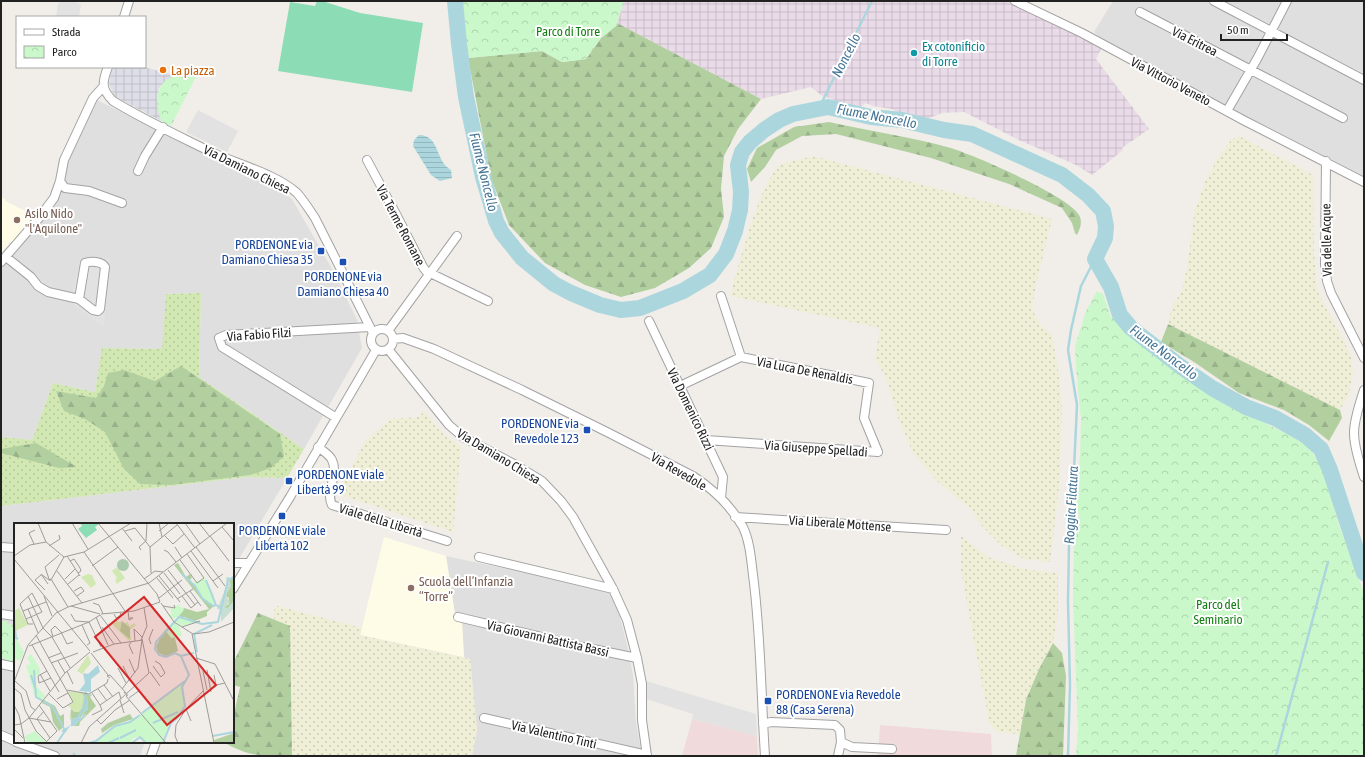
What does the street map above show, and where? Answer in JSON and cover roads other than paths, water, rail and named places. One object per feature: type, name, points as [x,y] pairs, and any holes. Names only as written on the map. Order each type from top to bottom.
[{"type":"street","points":[[124,16],[129,1]]},
{"type":"street","name":"Via Vittorio Veneto","points":[[1015,1],[1082,33],[1227,111],[1364,182]]},
{"type":"street","points":[[1214,1],[1364,80]]},
{"type":"street","points":[[1227,111],[1251,70],[1287,1]]},
{"type":"street","name":"Via Eritrea","points":[[1140,12],[1343,118]]},
{"type":"street","points":[[79,299],[85,264],[88,262],[104,264],[100,308],[98,311],[93,310],[79,299],[48,292],[38,286],[31,277],[3,260],[49,205],[56,194],[64,160],[93,98],[103,87],[103,81],[108,68]]},
{"type":"street","name":"Via Damiano Chiesa","points":[[103,87],[113,101],[212,152],[284,184],[296,193],[306,204],[315,218],[372,330]]},
{"type":"street","points":[[138,171],[145,156],[163,127]]},
{"type":"street","name":"Via Terme Romane","points":[[367,160],[398,216],[423,267],[430,273],[488,300]]},
{"type":"street","name":"Via delle Acque","points":[[1326,161],[1325,264],[1327,281],[1364,358]]},
{"type":"street","points":[[60,181],[65,188],[89,192],[122,203]]},
{"type":"street","points":[[388,331],[457,236]]},
{"type":"street","name":"Via Luca De Renaldis","points":[[721,296],[741,357]]},
{"type":"street","name":"Via Domenico Rizzi","points":[[649,321],[723,477],[721,498]]},
{"type":"street","points":[[380,329],[388,331],[393,339],[388,350],[376,350],[371,341],[372,330],[380,329]]},
{"type":"street","name":"Via Fabio Filzi","points":[[335,417],[222,347],[219,338],[226,335],[372,330]]},
{"type":"street","name":"Via Revedole","points":[[393,339],[403,338],[434,349],[522,390],[693,476],[706,484],[721,498],[743,528],[748,542],[756,599],[765,756]]},
{"type":"street","points":[[234,587],[290,497],[335,417],[376,350]]},
{"type":"street","name":"Via Damiano Chiesa","points":[[388,350],[449,425],[463,437],[514,464],[542,481],[561,501],[573,517],[613,589],[627,620],[642,684],[642,720],[647,756]]},
{"type":"street","name":"Via Luca De Renaldis","points":[[680,386],[741,357],[869,383]]},
{"type":"street","name":"Via Giuseppe Spelladi","points":[[706,440],[878,452],[864,418],[869,383]]},
{"type":"street","points":[[1364,390],[1360,402],[1354,434],[1361,455],[1364,477]]},
{"type":"street","name":"Viale della Libertà","points":[[318,447],[330,456],[333,461],[333,476],[329,500],[332,505],[447,541]]},
{"type":"street","name":"Via Liberale Mottense","points":[[735,517],[946,530]]},
{"type":"street","points":[[1,547],[14,548]]},
{"type":"street","points":[[479,557],[613,589]]},
{"type":"street","points":[[234,563],[248,564]]},
{"type":"street","points":[[1,614],[14,616]]},
{"type":"street","name":"Via Giovanni Battista Bassi","points":[[458,616],[583,647],[637,658]]},
{"type":"street","points":[[1,664],[14,667]]},
{"type":"street","name":"Via Valentino Tinti","points":[[484,718],[647,756]]},
{"type":"street","points":[[764,724],[770,722],[835,725],[840,730],[841,742],[838,756]]},
{"type":"street","points":[[1,735],[14,741]]},
{"type":"street","points":[[841,742],[852,747],[892,749]]},
{"type":"street","points":[[19,743],[55,756]]},
{"type":"street","points":[[151,756],[156,743]]},
{"type":"water","points":[[419,135],[426,136],[431,139],[442,161],[451,170],[452,178],[440,181],[431,175],[413,146],[414,140]]},
{"type":"waterway","name":"Fiume Noncello","points":[[455,1],[466,97],[483,177],[496,221],[502,233],[522,258],[554,284],[600,305],[621,310],[640,308],[683,291],[710,275],[726,254],[735,231],[740,210],[741,192],[738,165],[742,152],[750,142],[764,130],[779,120],[793,114],[828,107],[871,117],[902,120],[944,130],[972,134],[1062,175],[1088,195],[1103,211],[1106,226],[1105,238],[1095,259],[1111,287],[1120,315],[1131,328],[1180,366],[1212,388],[1246,407],[1275,418],[1305,435],[1321,449],[1330,470],[1364,573]]},
{"type":"waterway","name":"Noncello","points":[[819,108],[872,1]]},
{"type":"waterway","name":"Roggia Filatura","points":[[1068,756],[1070,685],[1068,601],[1069,544],[1077,405],[1068,350],[1081,286],[1095,259]]},
{"type":"waterway","points":[[1276,756],[1328,562]]},
{"type":"place","name":"Ex cotonificio di Torre","points":[[914,53]]},
{"type":"place","name":"La piazza","points":[[163,70]]},
{"type":"place","name":"Asilo Nido \"l'Aquilone\"","points":[[17,220]]},
{"type":"place","name":"PORDENONE via Damiano Chiesa 35","points":[[321,251]]},
{"type":"place","name":"PORDENONE via Damiano Chiesa 40","points":[[343,262]]},
{"type":"place","name":"PORDENONE via Revedole 123","points":[[587,430]]},
{"type":"place","name":"PORDENONE viale Libertà 99","points":[[289,481]]},
{"type":"place","name":"PORDENONE viale Libertà 102","points":[[282,516]]},
{"type":"place","name":"Scuola dell’Infanzia “Torre”","points":[[411,588]]},
{"type":"place","name":"PORDENONE via Revedole 88 (Casa Serena)","points":[[768,701]]},
{"type":"park label","name":"Parco di Torre","points":[[568,31]]},
{"type":"park label","name":"Parco del Seminario","points":[[1218,612]]}]
